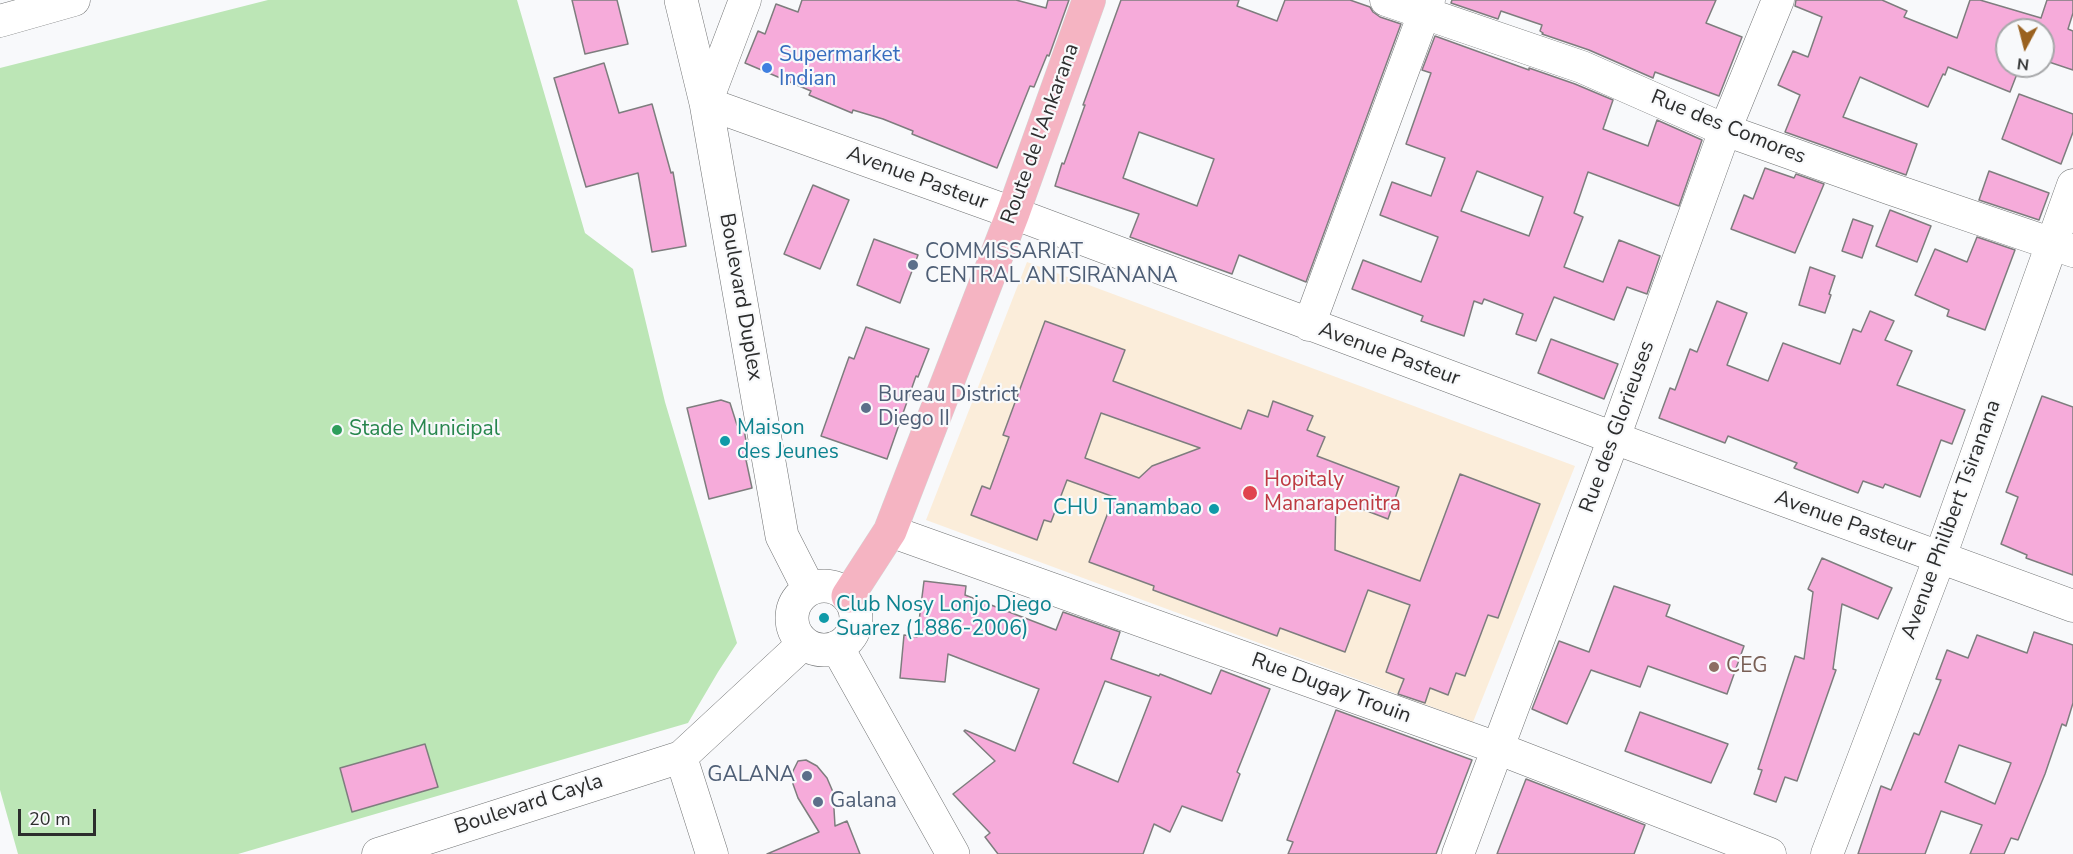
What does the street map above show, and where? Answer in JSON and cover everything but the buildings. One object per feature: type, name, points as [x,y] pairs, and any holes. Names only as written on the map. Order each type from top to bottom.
[{"type":"main road","name":"Boulevard Duplex","points":[[681,0],[706,103],[782,536],[808,589]]},
{"type":"main road","name":"Route de l'Ankarana","points":[[848,596],[890,531],[1013,213],[1089,0]]},
{"type":"main road","points":[[823,585],[832,586],[848,596],[854,605],[855,626],[851,636],[843,644],[823,650],[813,648],[796,636],[791,615],[794,605],[808,589],[823,585]]},
{"type":"main road","points":[[837,647],[953,854]]},
{"type":"street","points":[[0,21],[74,0]]},
{"type":"street","points":[[706,103],[744,0]]},
{"type":"street","name":"Rue des Comores","points":[[1386,0],[1427,7],[1582,68],[1725,130],[2062,247]]},
{"type":"street","name":"Rue des Glorieuses","points":[[1458,854],[1614,438],[1725,130],[1778,0]]},
{"type":"street","points":[[1309,325],[1427,7]]},
{"type":"street","name":"Avenue Pasteur","points":[[706,103],[1013,213],[1309,325],[2073,606]]},
{"type":"street","name":"Avenue Philibert Tsiranana","points":[[1827,854],[1940,557],[2062,247],[2073,184]]},
{"type":"street","name":"Rue Dugay Trouin","points":[[890,531],[1497,748],[1770,854]]},
{"type":"street","points":[[712,854],[681,757],[804,643]]},
{"type":"street","name":"Boulevard Cayla","points":[[378,854],[681,757]]},
{"type":"shaded area","name":"Hopitaly Manarapenitra","points":[[1027,262],[1575,466],[1473,722],[926,520]]},
{"type":"green space","name":"Stade Municipal","points":[[268,0],[517,0],[585,233],[633,269],[665,402],[737,643],[688,723],[238,854],[18,854],[0,790],[0,68]]},
{"type":"place","name":"Supermarket Indian","points":[[767,68]]},
{"type":"place","name":"COMMISSARIAT CENTRAL ANTSIRANANA","points":[[913,265]]},
{"type":"place","name":"Bureau District Diego II","points":[[866,408]]},
{"type":"place","name":"Stade Municipal","points":[[337,430]]},
{"type":"place","name":"Maison des Jeunes","points":[[725,441]]},
{"type":"place","name":"Hopitaly Manarapenitra","points":[[1250,493]]},
{"type":"place","name":"CHU Tanambao","points":[[1214,509]]},
{"type":"place","name":"Club Nosy Lonjo Diego Suarez (1886-2006)","points":[[824,618]]},
{"type":"place","name":"CEG","points":[[1714,667]]},
{"type":"place","name":"GALANA","points":[[807,776]]},
{"type":"place","name":"Galana","points":[[818,802]]}]
